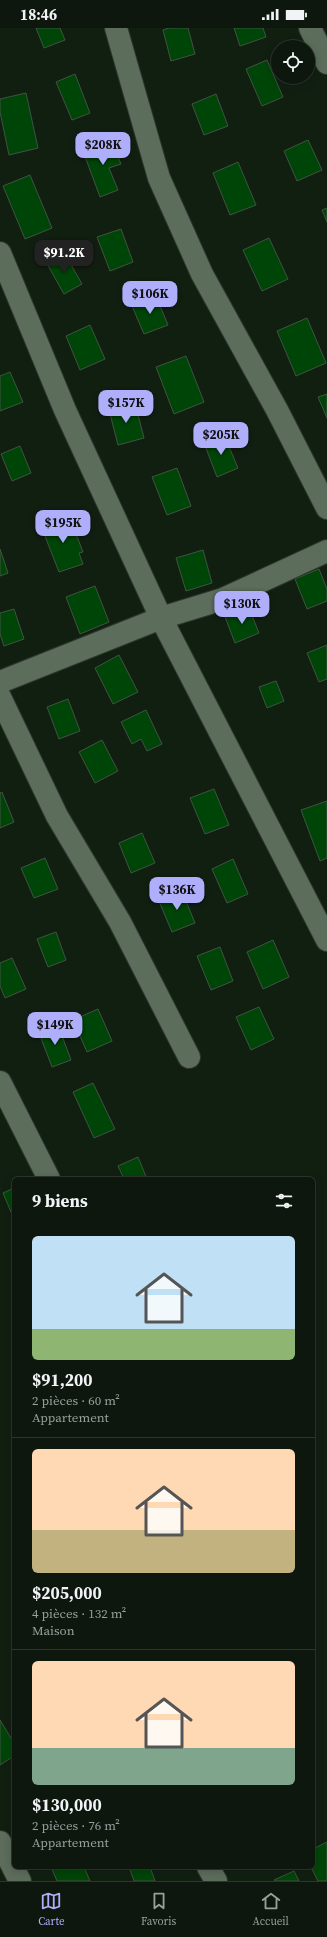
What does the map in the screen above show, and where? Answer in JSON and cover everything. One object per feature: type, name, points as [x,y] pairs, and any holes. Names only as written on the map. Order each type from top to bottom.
[{"type":"street","points":[[116,28],[126,68],[162,185],[202,274],[277,410],[327,508]]},
{"type":"street","points":[[310,28],[327,63]]},
{"type":"street","points":[[0,253],[65,410],[161,618],[327,940]]},
{"type":"street","points":[[0,682],[161,618],[222,599],[327,551]]},
{"type":"street","points":[[0,698],[57,816],[120,922],[189,1057]]},
{"type":"street","points":[[0,1082],[48,1177]]},
{"type":"street","points":[[0,1842],[12,1865]]},
{"type":"street","points":[[14,1869],[20,1881]]},
{"type":"street","points":[[209,1869],[216,1881]]},
{"type":"building","points":[[36,28],[60,28],[65,40],[44,48]]},
{"type":"building","points":[[169,28],[188,28],[195,54],[171,61],[163,30]]},
{"type":"building","points":[[234,28],[263,28],[266,37],[240,46]]},
{"type":"building","points":[[267,60],[271,69],[271,84],[277,84],[283,97],[262,106],[246,69]]},
{"type":"building","points":[[75,74],[90,113],[72,120],[56,82]]},
{"type":"building","points":[[26,93],[38,148],[9,155],[0,112],[0,99]]},
{"type":"building","points":[[216,94],[228,126],[204,135],[192,104]]},
{"type":"building","points":[[111,139],[121,164],[109,168],[118,190],[100,197],[83,151]]},
{"type":"building","points":[[308,140],[322,170],[297,181],[284,151]]},
{"type":"building","points":[[238,162],[256,205],[230,215],[213,173]]},
{"type":"building","points":[[30,175],[52,228],[25,239],[3,186]]},
{"type":"building","points":[[327,208],[327,222],[322,210]]},
{"type":"building","points":[[121,229],[133,262],[110,271],[97,237]]},
{"type":"building","points":[[269,238],[288,279],[262,291],[243,250]]},
{"type":"building","points":[[65,254],[82,284],[64,294],[47,264]]},
{"type":"building","points":[[156,296],[168,325],[144,334],[132,306]]},
{"type":"building","points":[[307,318],[326,363],[296,376],[277,331]]},
{"type":"building","points":[[90,325],[105,359],[80,370],[66,336]]},
{"type":"building","points":[[186,356],[204,402],[174,414],[156,367]]},
{"type":"building","points":[[10,372],[23,402],[0,411],[0,376]]},
{"type":"building","points":[[327,394],[327,418],[318,397]]},
{"type":"building","points":[[135,403],[144,438],[118,445],[109,410]]},
{"type":"building","points":[[224,435],[238,468],[217,477],[204,443]]},
{"type":"building","points":[[20,446],[31,473],[12,481],[1,454]]},
{"type":"building","points":[[177,468],[191,506],[167,515],[152,477]]},
{"type":"building","points":[[69,516],[83,552],[79,553],[83,564],[59,572],[41,526]]},
{"type":"building","points":[[0,549],[8,573],[0,576]]},
{"type":"building","points":[[203,550],[212,583],[186,591],[176,558]]},
{"type":"building","points":[[319,569],[327,589],[327,601],[307,609],[295,579]]},
{"type":"building","points":[[95,586],[109,622],[80,634],[66,597]]},
{"type":"building","points":[[249,608],[259,633],[235,643],[225,617]]},
{"type":"building","points":[[14,609],[24,639],[4,646],[0,634],[0,613]]},
{"type":"building","points":[[327,645],[327,679],[319,682],[307,653]]},
{"type":"building","points":[[119,655],[138,692],[113,704],[95,668]]},
{"type":"building","points":[[276,681],[284,701],[267,708],[259,687]]},
{"type":"building","points":[[68,699],[80,731],[59,739],[47,707]]},
{"type":"building","points":[[146,710],[162,744],[147,751],[141,739],[132,744],[121,722]]},
{"type":"building","points":[[102,740],[118,771],[95,783],[79,752]]},
{"type":"building","points":[[214,789],[229,825],[205,834],[190,798]]},
{"type":"building","points":[[2,792],[14,822],[0,828],[0,793]]},
{"type":"building","points":[[327,801],[327,858],[320,861],[301,810]]},
{"type":"building","points":[[142,833],[155,863],[131,873],[119,843]]},
{"type":"building","points":[[45,858],[58,889],[34,898],[21,868]]},
{"type":"building","points":[[233,859],[248,894],[227,903],[212,869]]},
{"type":"building","points":[[181,889],[195,923],[172,932],[158,899]]},
{"type":"building","points":[[56,932],[66,960],[48,967],[37,939]]},
{"type":"building","points":[[273,940],[289,977],[263,989],[247,952]]},
{"type":"building","points":[[220,947],[233,981],[211,990],[197,956]]},
{"type":"building","points":[[12,958],[26,989],[5,998],[0,986],[0,963]]},
{"type":"building","points":[[259,1007],[274,1039],[251,1050],[236,1017]]},
{"type":"building","points":[[98,1009],[112,1041],[87,1052],[73,1020]]},
{"type":"building","points":[[58,1025],[71,1060],[52,1067],[39,1033]]},
{"type":"building","points":[[93,1083],[115,1129],[94,1138],[73,1092]]},
{"type":"building","points":[[138,1157],[146,1177],[123,1177],[118,1166]]},
{"type":"building","points":[[12,1189],[12,1214],[3,1193]]},
{"type":"building","points":[[0,1720],[12,1740],[12,1757],[0,1765]]},
{"type":"building","points":[[327,1842],[327,1881],[318,1881],[312,1869],[315,1869],[315,1848]]},
{"type":"building","points":[[52,1869],[85,1869],[90,1881],[57,1881]]},
{"type":"building","points":[[130,1869],[151,1869],[155,1881],[134,1881]]},
{"type":"building","points":[[294,1871],[299,1881],[274,1880]]}]
